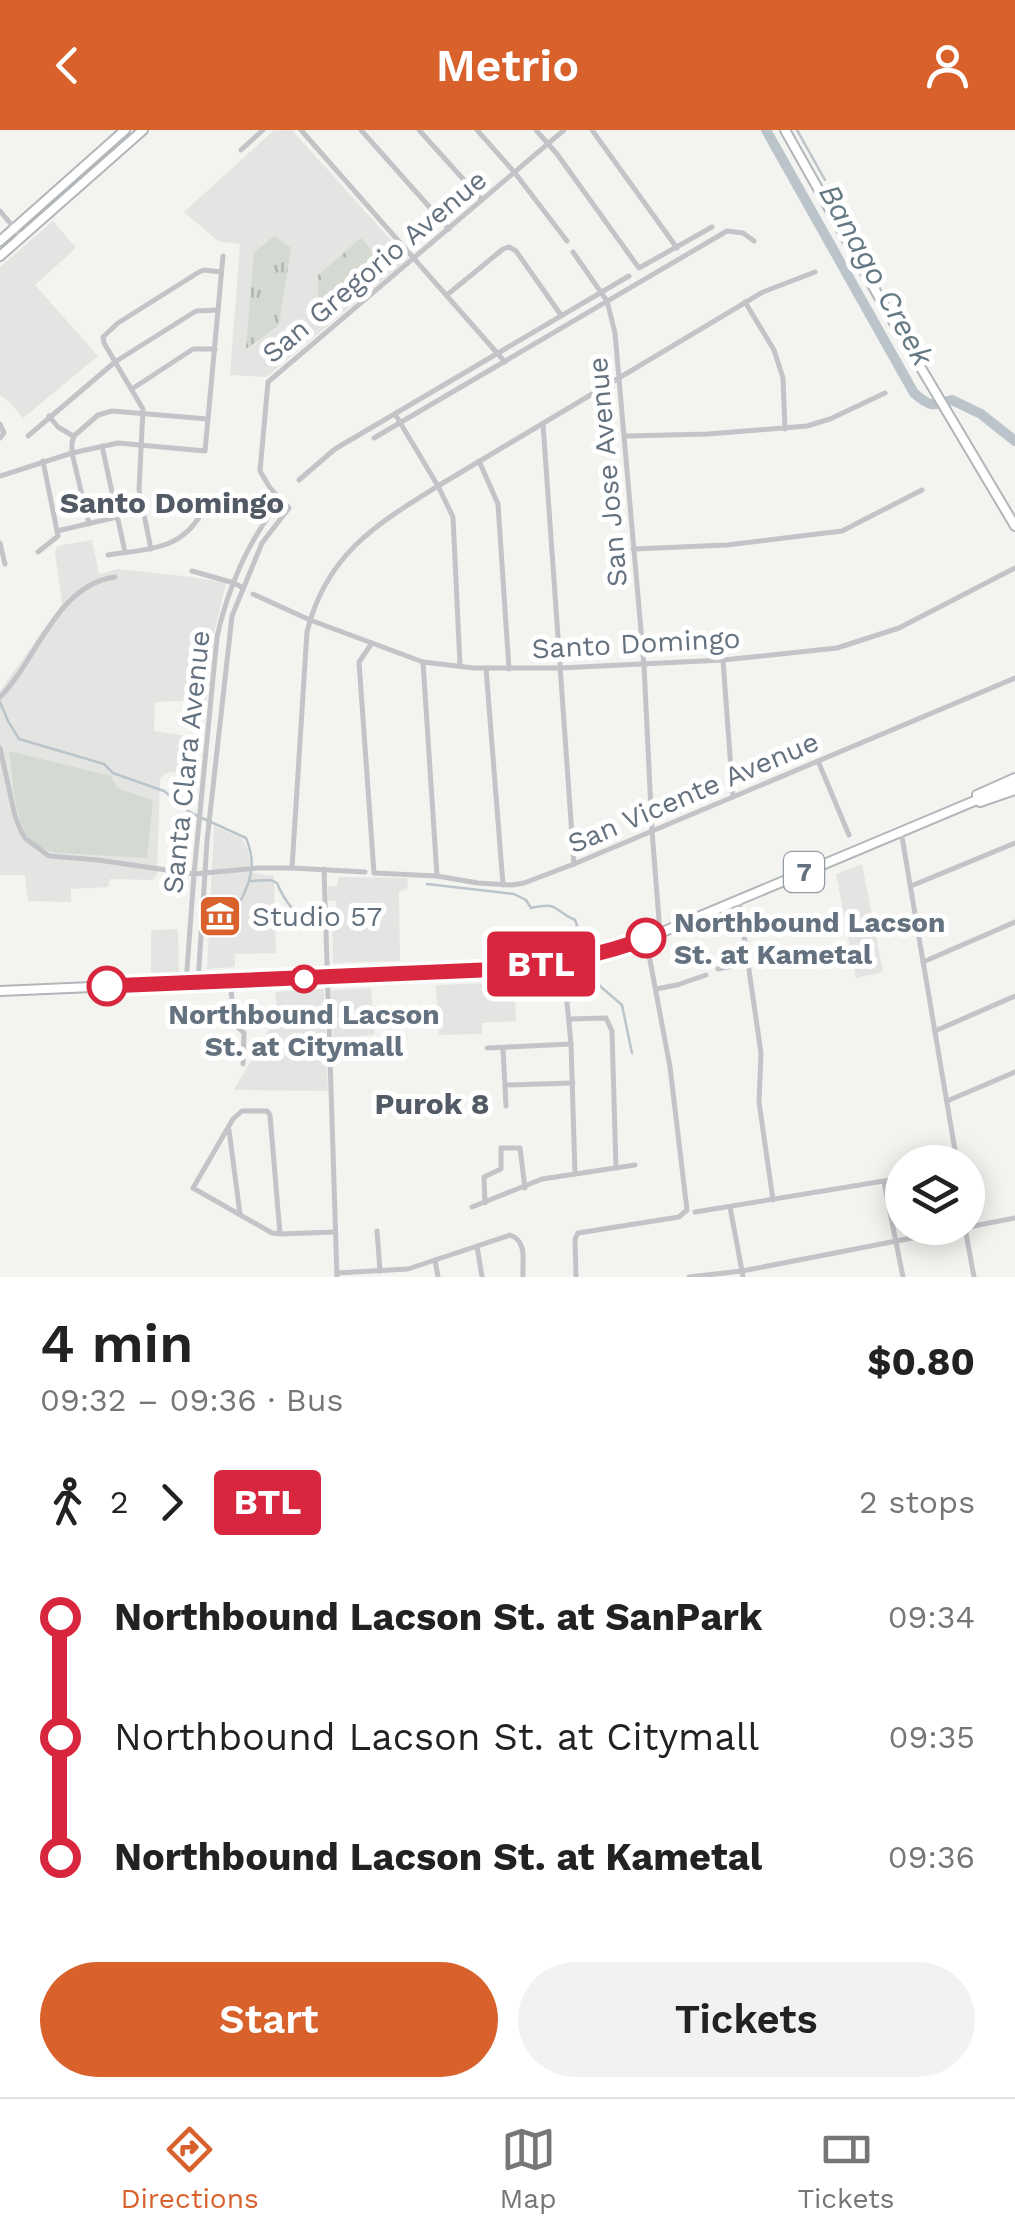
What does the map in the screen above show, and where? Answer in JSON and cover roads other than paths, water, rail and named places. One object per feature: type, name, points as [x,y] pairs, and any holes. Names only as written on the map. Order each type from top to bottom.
[{"type":"main road","points":[[0,241],[124,130]]},
{"type":"main road","points":[[0,256],[142,130]]},
{"type":"main road","points":[[785,130],[1015,526]]},
{"type":"main road","name":"7","points":[[0,990],[506,969],[563,961],[620,948],[660,933],[961,806],[994,799],[1015,784]]},
{"type":"street","points":[[241,150],[263,130]]},
{"type":"street","points":[[301,130],[504,362]]},
{"type":"street","points":[[362,130],[449,229]]},
{"type":"street","points":[[420,130],[482,200]]},
{"type":"street","points":[[477,130],[566,241]]},
{"type":"street","points":[[536,130],[639,268],[712,228]]},
{"type":"street","name":"San Gregorio Avenue","points":[[289,508],[260,471],[268,382],[564,130]]},
{"type":"street","points":[[592,130],[678,248]]},
{"type":"street","points":[[0,210],[22,236]]},
{"type":"street","points":[[374,438],[727,232],[743,233],[754,242]]},
{"type":"street","points":[[447,295],[509,247],[516,251],[562,316]]},
{"type":"street","name":"San Jose Avenue","points":[[573,252],[602,291],[615,333],[644,664],[660,933]]},
{"type":"street","points":[[0,476],[118,443],[205,451],[222,256]]},
{"type":"street","points":[[151,548],[139,490],[144,413],[104,343],[105,332],[200,272],[221,272]]},
{"type":"street","points":[[292,868],[310,620],[328,580],[358,541],[438,486],[746,302],[772,287],[815,272]]},
{"type":"street","points":[[299,480],[334,449],[628,276]]},
{"type":"street","points":[[746,302],[774,350],[783,378],[785,429]]},
{"type":"street","points":[[28,436],[115,362],[196,311],[218,310]]},
{"type":"street","points":[[132,389],[193,349],[214,350]]},
{"type":"street","points":[[626,436],[818,424],[885,393]]},
{"type":"street","points":[[89,524],[72,454],[74,436],[102,413],[112,411],[208,418]]},
{"type":"street","points":[[396,414],[453,516],[460,667]]},
{"type":"street","points":[[49,416],[74,436]]},
{"type":"street","points":[[0,424],[4,433],[0,438]]},
{"type":"street","points":[[543,424],[574,864]]},
{"type":"street","points":[[102,446],[125,552]]},
{"type":"street","points":[[479,461],[498,504],[508,669]]},
{"type":"street","points":[[38,552],[56,539],[58,531],[43,462]]},
{"type":"street","points":[[633,549],[727,545],[842,531],[922,490]]},
{"type":"street","name":"Santa Clara Avenue","points":[[186,983],[217,637],[222,614],[254,538],[281,500]]},
{"type":"street","name":"Santa Clara Avenue","points":[[198,983],[204,873],[228,636],[232,616],[262,543],[289,508]]},
{"type":"street","points":[[108,555],[172,544],[201,514]]},
{"type":"street","points":[[58,531],[116,518]]},
{"type":"street","points":[[0,543],[4,564]]},
{"type":"street","name":"Santo Domingo","points":[[253,594],[310,620],[424,662],[460,667],[560,668],[723,660],[807,653],[853,644],[899,628],[1015,568]]},
{"type":"street","points":[[192,572],[243,588]]},
{"type":"street","points":[[2,695],[72,596],[100,580],[114,577]]},
{"type":"street","name":"San Vicente Avenue","points":[[372,643],[360,665],[372,870],[376,874],[437,876],[503,885],[524,883],[574,864],[1015,678]]},
{"type":"street","points":[[723,660],[733,797]]},
{"type":"street","points":[[424,662],[437,876]]},
{"type":"street","points":[[486,668],[503,885]]},
{"type":"street","points":[[0,748],[15,816],[26,839],[55,857],[194,874],[247,868],[365,872]]},
{"type":"street","points":[[818,761],[849,834]]},
{"type":"street","points":[[901,832],[954,1145]]},
{"type":"street","points":[[910,886],[1015,844]]},
{"type":"street","points":[[324,869],[337,1275],[403,1270],[510,1235],[522,1243],[522,1277]]},
{"type":"street","points":[[739,900],[761,1053],[759,1102],[773,1200]]},
{"type":"street","points":[[923,962],[1015,922]]},
{"type":"street","points":[[576,1277],[577,1234],[679,1217],[687,1210],[670,1067],[646,938]]},
{"type":"street","points":[[563,961],[570,1019],[575,1174]]},
{"type":"street","points":[[718,969],[748,963]]},
{"type":"street","points":[[656,988],[706,975]]},
{"type":"street","points":[[230,981],[235,1024],[244,1034],[243,1064]]},
{"type":"street","points":[[935,1031],[1015,996]]},
{"type":"street","points":[[570,1019],[606,1018],[612,1030],[616,1168]]},
{"type":"street","points":[[488,1048],[571,1044]]},
{"type":"street","points":[[504,1048],[506,1106]]},
{"type":"street","points":[[947,1102],[1015,1072]]},
{"type":"street","points":[[505,1085],[573,1083]]},
{"type":"street","points":[[280,1234],[269,1113],[242,1111],[193,1188],[272,1233],[280,1234],[335,1232]]},
{"type":"street","points":[[229,1128],[240,1216]]},
{"type":"street","points":[[485,1203],[484,1177],[502,1168],[500,1148],[520,1148],[525,1188]]},
{"type":"street","points":[[472,1207],[540,1180],[635,1165]]},
{"type":"street","points":[[695,1212],[884,1181],[885,1186]]},
{"type":"street","points":[[730,1207],[742,1274]]},
{"type":"street","points":[[985,1224],[1015,1218]]},
{"type":"street","points":[[377,1231],[380,1271]]},
{"type":"street","points":[[689,1277],[742,1274],[885,1244]]},
{"type":"street","points":[[897,1245],[903,1277]]},
{"type":"street","points":[[968,1245],[974,1277]]},
{"type":"street","points":[[477,1246],[482,1277]]},
{"type":"street","points":[[434,1260],[438,1277]]},
{"type":"waterway","name":"Banago Creek","points":[[766,130],[914,393],[932,404],[952,400],[981,414],[1015,441]]},
{"type":"waterway","points":[[797,130],[825,180]]},
{"type":"waterway","points":[[0,702],[19,739],[104,764],[113,773],[164,791],[191,813],[246,838],[251,870],[241,900]]},
{"type":"waterway","points":[[251,881],[277,883],[298,914],[317,925],[321,919]]},
{"type":"waterway","points":[[427,884],[514,894],[531,908],[555,908],[575,920],[573,940],[579,949]]},
{"type":"waterway","points":[[590,968],[600,986],[622,1005],[632,1053]]},
{"type":"place","name":"Studio 57","points":[[220,916]]},
{"type":"place","name":"Northbound Lacson St. at Kametal","points":[[646,938]]},
{"type":"place","name":"Northbound Lacson St. at Citymall","points":[[304,979]]},
{"type":"district","name":"Santo Domingo","points":[[172,503]]},
{"type":"district","name":"Purok 8","points":[[432,1104]]}]
